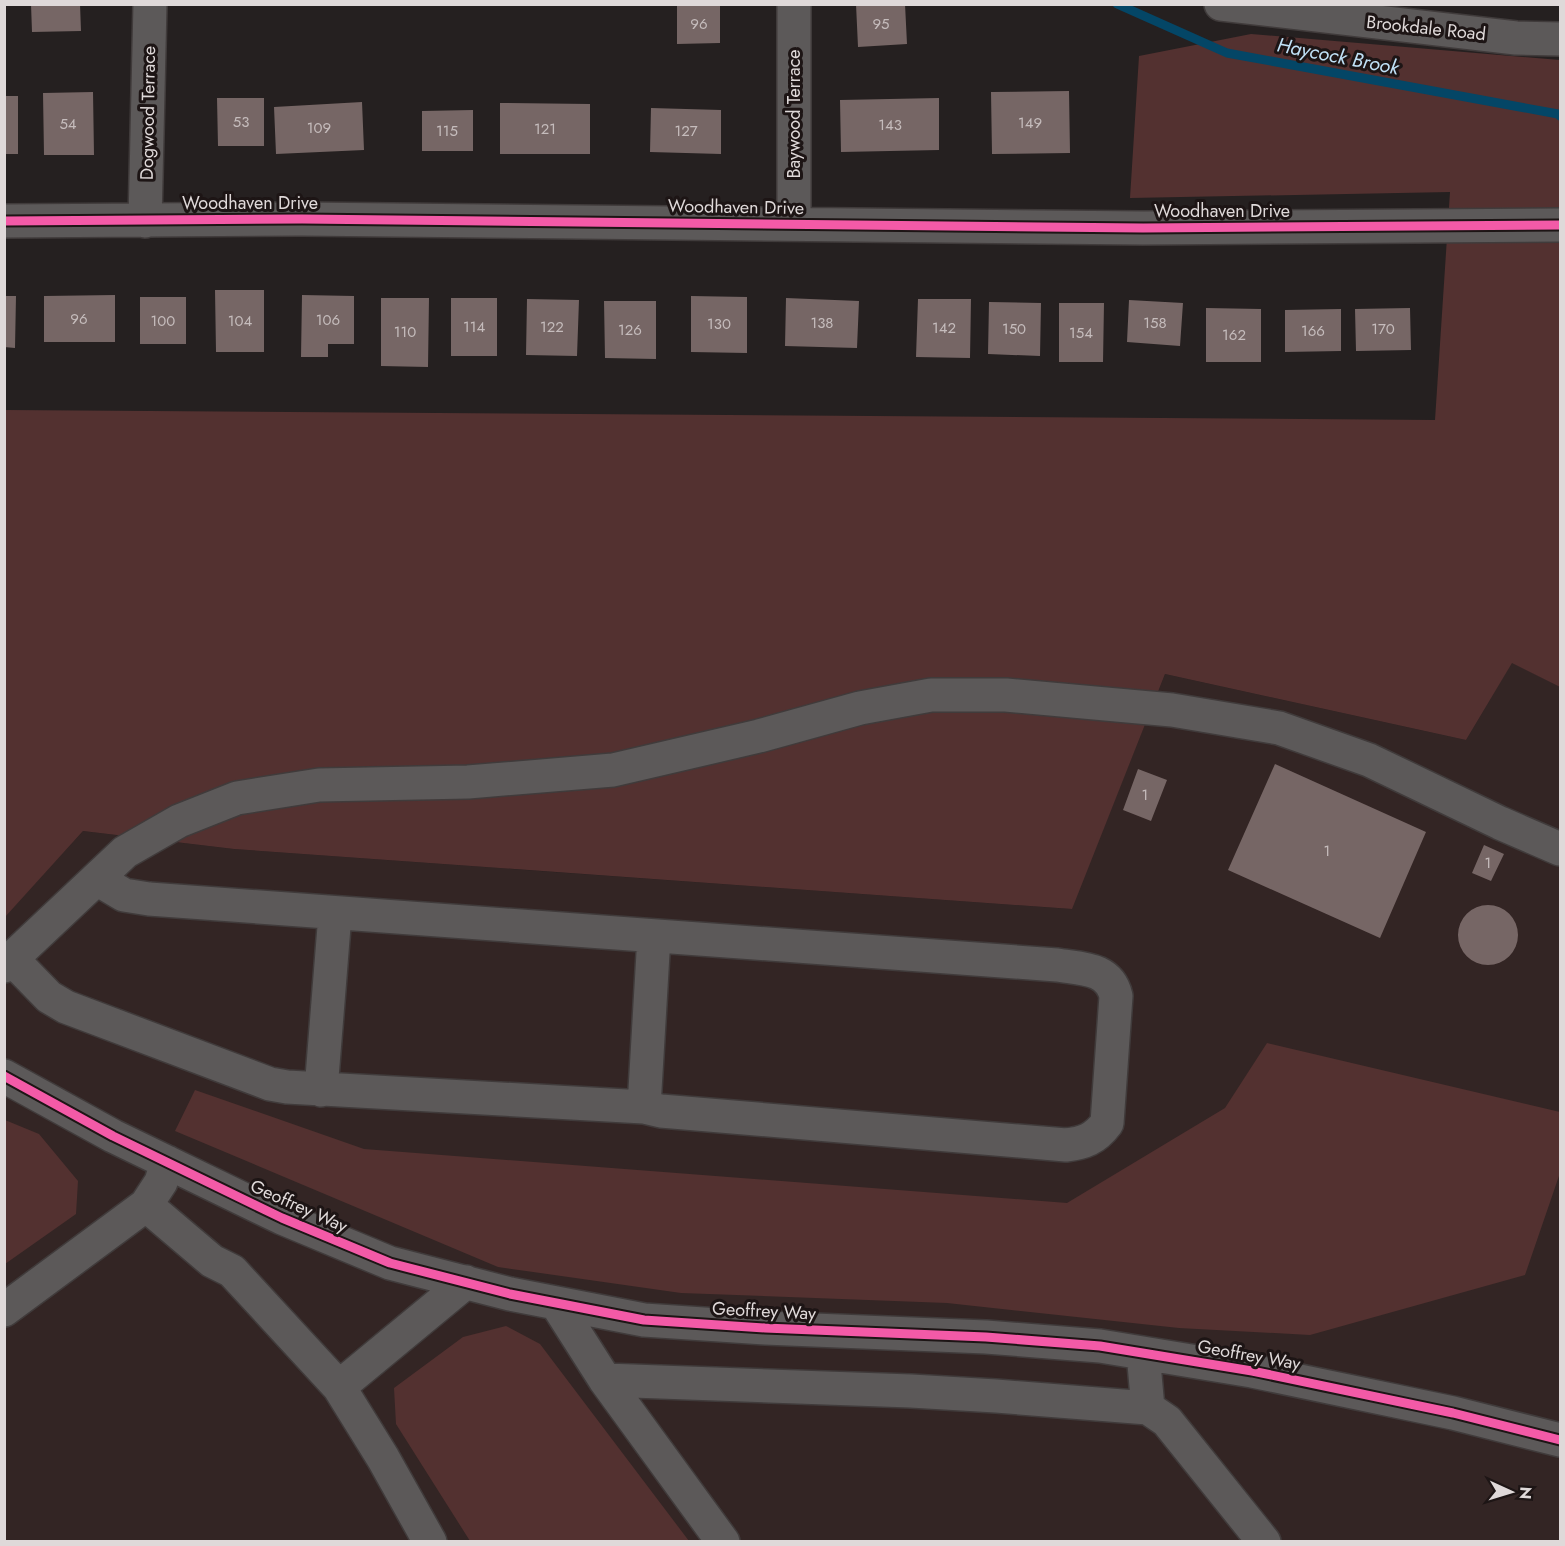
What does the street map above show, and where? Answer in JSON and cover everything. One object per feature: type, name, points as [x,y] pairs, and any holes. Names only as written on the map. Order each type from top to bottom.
[{"type":"street","name":"Dogwood Terrace","points":[[145,221],[150,4]]},
{"type":"street","name":"Baywood Terrace","points":[[794,4],[794,224]]},
{"type":"street","name":"Brookdale Road","points":[[1221,4],[1516,38],[1560,39]]},
{"type":"street","name":"Woodhaven Drive","points":[[4,221],[302,219],[1143,228],[1560,225]]},
{"type":"street","points":[[98,879],[124,895],[149,900],[1057,965],[1099,973],[1109,980],[1116,996],[1107,1123],[1094,1137],[1082,1143],[1066,1145],[661,1111],[644,1107],[287,1088],[270,1084],[66,1007],[49,997],[8,963],[125,852],[179,821],[237,798],[319,785],[468,782],[613,770],[759,736],[860,708],[930,695],[1006,694],[1160,709],[1279,728],[1369,760],[1560,849]]},
{"type":"street","points":[[321,1089],[335,914]]},
{"type":"street","points":[[644,1107],[654,936]]},
{"type":"street","name":"Geoffrey Way","points":[[4,1076],[113,1136],[282,1218],[390,1263],[510,1294],[644,1320],[765,1328],[986,1337],[1100,1346],[1263,1373],[1453,1413],[1560,1440]]},
{"type":"street","points":[[4,1310],[146,1205],[161,1182],[167,1162]]},
{"type":"street","points":[[146,1205],[212,1261],[232,1271],[339,1387],[430,1542]]},
{"type":"street","points":[[339,1387],[466,1282]]},
{"type":"street","points":[[556,1303],[605,1380],[723,1542]]},
{"type":"street","points":[[1143,1353],[1148,1408]]},
{"type":"street","points":[[605,1380],[911,1391],[1148,1408],[1167,1421],[1264,1542]]},
{"type":"shaded area","points":[[1251,34],[1560,60],[1560,687],[1512,663],[1466,740],[1165,674],[1072,909],[234,849],[83,831],[5,917],[5,410],[1435,420],[1450,192],[1130,198],[1139,56]]},
{"type":"shaded area","points":[[1512,662],[1560,687],[1560,1541],[5,1541],[4,917],[83,831],[234,849],[1071,909],[1165,674],[1466,740]]},
{"type":"shaded area","points":[[1267,1043],[1560,1112],[1560,1173],[1525,1275],[1310,1335],[1179,1328],[947,1303],[681,1293],[498,1267],[175,1131],[195,1090],[364,1149],[1067,1203],[1225,1108]]},
{"type":"shaded area","points":[[5,1120],[39,1134],[78,1181],[76,1214],[5,1264]]},
{"type":"shaded area","points":[[506,1326],[540,1344],[689,1541],[470,1541],[396,1424],[394,1388],[463,1337]]},
{"type":"building","points":[[31,4],[80,4],[81,31],[32,32]]},
{"type":"building","points":[[677,4],[720,4],[720,43],[677,44]]},
{"type":"building","points":[[856,4],[905,4],[907,44],[858,47]]},
{"type":"building","points":[[1069,91],[1070,153],[992,154],[991,92]]},
{"type":"building","points":[[93,92],[94,155],[44,155],[43,93]]},
{"type":"building","points":[[4,96],[18,96],[18,154],[4,154]]},
{"type":"building","points":[[217,98],[264,98],[264,146],[218,146]]},
{"type":"building","points":[[939,98],[939,150],[841,152],[840,100]]},
{"type":"building","points":[[362,102],[364,150],[276,154],[274,107]]},
{"type":"building","points":[[500,103],[590,104],[590,154],[500,154]]},
{"type":"building","points":[[651,108],[721,110],[721,154],[650,152]]},
{"type":"building","points":[[473,110],[473,151],[422,151],[422,111]]},
{"type":"building","points":[[215,290],[264,290],[264,352],[216,352]]},
{"type":"building","points":[[115,295],[115,342],[44,342],[44,296]]},
{"type":"building","points":[[302,295],[354,296],[354,344],[328,344],[328,357],[301,357]]},
{"type":"building","points":[[4,296],[16,296],[15,348],[4,347]]},
{"type":"building","points":[[691,296],[747,297],[747,353],[691,352]]},
{"type":"building","points":[[140,297],[186,297],[186,344],[140,344]]},
{"type":"building","points":[[381,298],[429,298],[428,367],[381,366]]},
{"type":"building","points":[[451,298],[497,298],[497,356],[451,356]]},
{"type":"building","points":[[786,298],[859,301],[857,348],[785,346]]},
{"type":"building","points":[[527,299],[579,300],[577,356],[526,355]]},
{"type":"building","points":[[918,299],[971,299],[970,358],[916,357]]},
{"type":"building","points":[[1129,300],[1183,303],[1180,346],[1127,342]]},
{"type":"building","points":[[604,301],[656,301],[656,359],[605,358]]},
{"type":"building","points":[[989,302],[1041,303],[1040,356],[988,354]]},
{"type":"building","points":[[1059,303],[1104,303],[1103,362],[1059,362]]},
{"type":"building","points":[[1206,308],[1261,309],[1261,362],[1206,362]]},
{"type":"building","points":[[1410,308],[1411,350],[1356,351],[1355,309]]},
{"type":"building","points":[[1341,309],[1341,351],[1285,352],[1285,310]]},
{"type":"building","points":[[1275,764],[1426,832],[1380,938],[1228,870]]},
{"type":"building","points":[[1138,769],[1167,780],[1151,821],[1123,810]]},
{"type":"building","points":[[1484,845],[1504,854],[1491,881],[1472,873]]},
{"type":"building","points":[[1488,905],[1509,914],[1518,935],[1509,956],[1488,965],[1467,956],[1458,935],[1467,914]]},
{"type":"waterway","name":"Haycock Brook","points":[[1117,4],[1227,53],[1560,116]]},
{"type":"cycle path","points":[[4,221],[302,219],[1143,228],[1560,225]]},
{"type":"cycle path","points":[[4,1076],[113,1136],[282,1218],[390,1263],[510,1294],[644,1320],[765,1328],[986,1337],[1100,1346],[1252,1371],[1453,1413],[1560,1440]]}]
